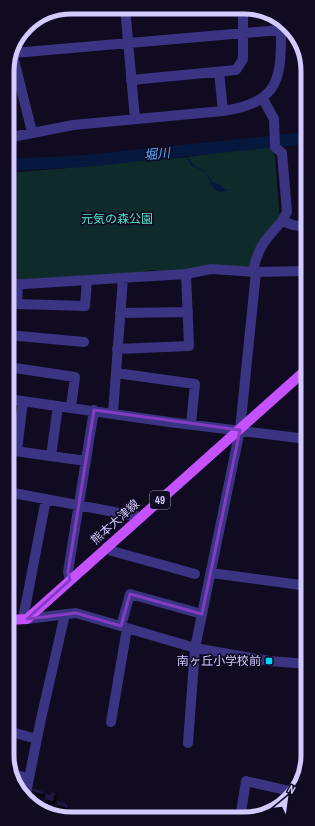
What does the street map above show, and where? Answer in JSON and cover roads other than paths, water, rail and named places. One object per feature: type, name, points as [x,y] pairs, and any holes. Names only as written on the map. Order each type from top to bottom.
[{"type":"main road","name":"熊本大津線","points":[[25,619],[301,377]]},
{"type":"main road","points":[[14,620],[25,619]]},
{"type":"street","points":[[125,14],[135,119]]},
{"type":"street","points":[[131,80],[236,70],[243,59],[243,14]]},
{"type":"street","points":[[18,53],[244,33],[281,28]]},
{"type":"street","points":[[14,136],[73,125],[243,108],[263,99],[277,78],[280,68],[284,31]]},
{"type":"street","points":[[15,63],[32,132]]},
{"type":"street","points":[[219,72],[223,111]]},
{"type":"street","points":[[188,743],[195,648],[240,430],[256,256],[259,248],[282,221],[287,212],[282,152],[275,147],[274,119],[263,99]]},
{"type":"street","points":[[282,221],[301,226]]},
{"type":"street","points":[[14,285],[186,274],[211,269],[254,272],[301,271]]},
{"type":"street","points":[[117,349],[189,346],[186,274]]},
{"type":"street","points":[[112,413],[123,278]]},
{"type":"street","points":[[14,290],[17,304],[85,306],[87,280]]},
{"type":"street","points":[[120,313],[188,312]]},
{"type":"street","points":[[14,336],[84,342]]},
{"type":"street","points":[[14,368],[75,377],[71,407]]},
{"type":"street","points":[[116,373],[195,384],[191,424]]},
{"type":"street","points":[[14,400],[301,438]]},
{"type":"street","points":[[14,442],[23,401]]},
{"type":"street","points":[[51,456],[58,406]]},
{"type":"street","points":[[70,580],[68,572],[94,410]]},
{"type":"street","points":[[14,451],[86,461]]},
{"type":"street","points":[[14,497],[46,500],[141,517]]},
{"type":"street","points":[[46,500],[25,619],[65,614],[88,616],[195,648],[269,661],[301,664]]},
{"type":"street","points":[[107,547],[112,551],[195,574]]},
{"type":"street","points":[[211,573],[301,585]]},
{"type":"street","points":[[111,722],[130,594],[202,614]]},
{"type":"street","points":[[27,791],[65,614]]},
{"type":"street","points":[[14,732],[37,738]]},
{"type":"street","points":[[18,775],[29,779]]},
{"type":"street","points":[[241,812],[246,781],[288,791]]},
{"type":"water","points":[[187,157],[194,166],[204,170],[212,182],[221,185],[225,190],[227,190],[222,192],[215,189],[206,174],[191,165]]},
{"type":"waterway","name":"堀川","points":[[14,165],[85,161],[301,139]]},
{"type":"place","name":"南ヶ丘小学校前","points":[[269,661]]},
{"type":"park label","name":"元気の森公園","points":[[117,219]]}]
